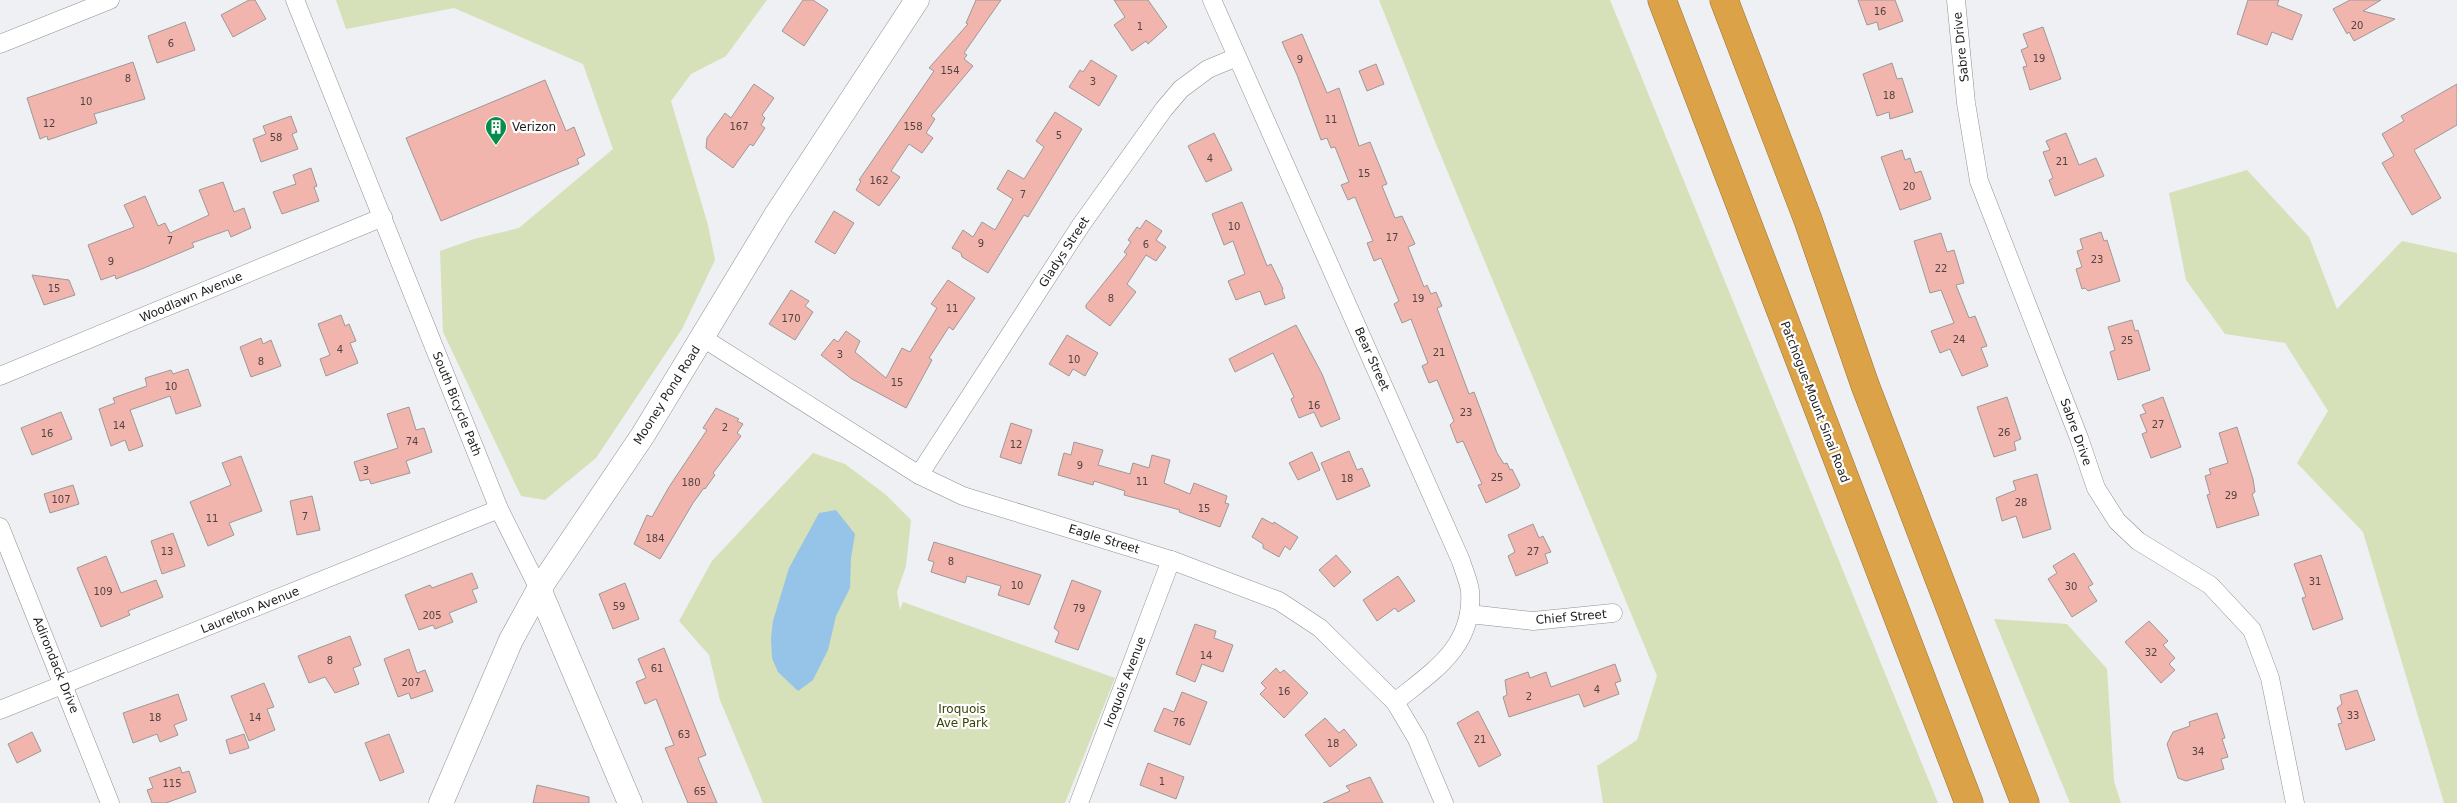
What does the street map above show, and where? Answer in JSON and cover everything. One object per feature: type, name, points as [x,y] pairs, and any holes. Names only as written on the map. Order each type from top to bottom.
[{"type":"highway","name":"Patchogue-Mount Sinai Road","points":[[1662,0],[1968,803]]},
{"type":"highway","points":[[1724,0],[1808,220],[1865,385],[2025,803]]},
{"type":"street","points":[[0,44],[110,0]]},
{"type":"street","name":"South Bicycle Path","points":[[295,0],[500,509],[539,589],[630,803]]},
{"type":"street","name":"Mooney Pond Road","points":[[443,801],[511,640],[539,589],[643,435],[776,215],[917,0]]},
{"type":"street","name":"Bear Street","points":[[1212,0],[1461,561],[1470,590],[1469,614],[1462,638],[1447,660],[1395,702]]},
{"type":"street","name":"Sabre Drive","points":[[1956,0],[1966,104],[1979,181],[2079,438],[2096,488],[2117,521],[2138,541],[2210,585],[2252,630],[2270,678],[2295,803]]},
{"type":"street","name":"Gladys Street","points":[[919,475],[1081,225],[1164,109],[1181,89],[1208,69],[1237,56]]},
{"type":"street","name":"Woodlawn Avenue","points":[[0,376],[383,217]]},
{"type":"street","name":"Eagle Street","points":[[703,338],[919,475],[963,496],[1171,560],[1279,601],[1320,628],[1395,702],[1417,739],[1444,803]]},
{"type":"street","name":"Laurelton Avenue","points":[[0,710],[500,509]]},
{"type":"street","name":"Adirondack Drive","points":[[0,527],[65,685],[110,803]]},
{"type":"street","name":"Iroquois Avenue","points":[[1079,803],[1171,560]]},
{"type":"street","name":"Chief Street","points":[[1469,614],[1533,621],[1613,613]]},
{"type":"green space","points":[[336,0],[767,0],[726,56],[691,74],[671,101],[708,225],[715,260],[682,329],[596,458],[545,500],[521,496],[443,332],[440,251],[474,239],[519,228],[613,149],[583,64],[454,8],[346,29]]},
{"type":"green space","points":[[1379,0],[1610,0],[1938,803],[1603,803],[1597,766],[1637,740],[1657,676],[1434,139]]},
{"type":"green space","points":[[2247,170],[2309,237],[2337,309],[2402,241],[2457,253],[2457,803],[2444,803],[2363,532],[2297,463],[2328,411],[2285,343],[2225,334],[2186,280],[2169,193]]},
{"type":"green space","name":"Iroquois Ave Park","points":[[813,453],[845,464],[885,494],[911,520],[906,566],[897,592],[900,610],[903,602],[1115,678],[1065,803],[763,803],[720,700],[709,655],[679,621],[712,561]]},
{"type":"green space","points":[[1994,619],[2067,624],[2107,669],[2114,781],[2121,803],[2070,803]]},
{"type":"water","points":[[836,510],[855,534],[851,558],[850,588],[836,616],[828,650],[813,680],[798,691],[778,672],[772,658],[771,638],[773,621],[789,568],[819,513]]},
{"type":"building","points":[[249,0],[255,0],[266,19],[233,37],[221,15]]},
{"type":"building","points":[[803,0],[813,0],[828,10],[804,46],[782,31]]},
{"type":"building","points":[[976,0],[1001,0],[964,53],[967,55],[964,59],[973,66],[931,116],[935,119],[926,133],[933,138],[922,153],[909,144],[891,171],[900,177],[879,206],[856,190],[861,181],[859,180],[934,71],[929,68],[968,24],[966,23]]},
{"type":"building","points":[[1114,0],[1148,0],[1167,27],[1148,44],[1146,41],[1132,51],[1114,25],[1125,17]]},
{"type":"building","points":[[1858,0],[1895,0],[1903,21],[1879,30],[1877,22],[1867,25]]},
{"type":"building","points":[[2248,0],[2279,0],[2277,5],[2302,15],[2292,40],[2272,32],[2267,45],[2237,34]]},
{"type":"building","points":[[2350,0],[2381,0],[2363,11],[2395,19],[2354,41],[2349,32],[2347,34],[2333,9]]},
{"type":"building","points":[[185,22],[195,50],[157,63],[148,36]]},
{"type":"building","points":[[2043,27],[2061,79],[2030,90],[2023,67],[2027,66],[2021,50],[2028,47],[2023,34]]},
{"type":"building","points":[[1302,34],[1327,93],[1339,88],[1359,146],[1370,142],[1387,184],[1382,186],[1395,218],[1402,216],[1415,244],[1408,247],[1424,287],[1427,285],[1431,294],[1436,292],[1442,306],[1437,308],[1469,394],[1474,392],[1497,453],[1504,464],[1507,463],[1510,470],[1512,469],[1520,485],[1518,488],[1486,503],[1478,485],[1482,484],[1463,441],[1457,443],[1450,425],[1454,421],[1437,380],[1429,383],[1422,366],[1428,363],[1411,319],[1402,323],[1394,304],[1399,301],[1381,258],[1374,261],[1367,243],[1373,241],[1355,197],[1348,200],[1341,185],[1349,182],[1335,147],[1331,148],[1327,138],[1321,140],[1297,75],[1282,42]]},
{"type":"building","points":[[1091,60],[1117,76],[1099,106],[1069,87],[1080,70],[1083,72]]},
{"type":"building","points":[[133,62],[145,99],[94,114],[97,123],[48,140],[47,136],[40,139],[27,98]]},
{"type":"building","points":[[1892,63],[1897,79],[1902,78],[1913,112],[1890,119],[1889,112],[1877,116],[1863,74]]},
{"type":"building","points":[[1376,64],[1384,84],[1367,91],[1359,71]]},
{"type":"building","name":"Verizon","points":[[545,80],[566,131],[574,127],[585,155],[577,159],[579,164],[441,221],[406,138]]},
{"type":"building","points":[[754,84],[774,98],[762,115],[765,118],[761,125],[765,128],[753,146],[750,144],[733,168],[706,148],[707,138],[725,113],[731,118]]},
{"type":"building","points":[[2457,84],[2457,125],[2414,150],[2441,198],[2412,215],[2382,163],[2394,156],[2382,134],[2404,121],[2401,116]]},
{"type":"building","points":[[1055,112],[1082,129],[1028,217],[1024,215],[988,273],[962,257],[961,253],[952,248],[963,230],[973,237],[982,222],[995,230],[1013,199],[997,189],[1008,170],[1024,179],[1044,147],[1036,141]]},
{"type":"building","points":[[291,116],[297,132],[292,134],[298,149],[261,162],[253,139],[266,134],[263,126]]},
{"type":"building","points":[[1214,133],[1232,170],[1206,182],[1188,146]]},
{"type":"building","points":[[2066,133],[2079,165],[2096,158],[2104,176],[2055,196],[2049,180],[2053,178],[2043,152],[2050,150],[2046,141]]},
{"type":"building","points":[[1902,150],[1905,160],[1910,158],[1915,173],[1921,171],[1931,199],[1900,210],[1881,157]]},
{"type":"building","points":[[311,168],[317,186],[314,187],[319,201],[282,214],[273,192],[296,184],[293,175]]},
{"type":"building","points":[[223,182],[234,212],[244,208],[251,228],[231,237],[228,230],[192,243],[194,247],[144,268],[116,279],[115,275],[101,280],[88,245],[134,227],[124,205],[145,196],[158,226],[165,223],[170,233],[209,215],[199,190]]},
{"type":"building","points":[[1242,202],[1267,266],[1271,264],[1283,289],[1285,298],[1265,305],[1260,291],[1236,300],[1228,281],[1245,274],[1233,241],[1224,245],[1212,214]]},
{"type":"building","points":[[834,211],[854,223],[835,254],[815,242]]},
{"type":"building","points":[[1146,220],[1162,231],[1156,240],[1166,247],[1156,261],[1146,255],[1127,284],[1136,292],[1110,326],[1086,308],[1086,305],[1127,254],[1124,252],[1131,242],[1128,240],[1137,227],[1140,229]]},
{"type":"building","points":[[2101,232],[2104,241],[2107,240],[2120,281],[2088,291],[2085,288],[2082,289],[2076,269],[2082,267],[2077,251],[2083,249],[2080,239]]},
{"type":"building","points":[[1941,233],[1947,252],[1954,250],[1964,283],[1956,285],[1969,318],[1975,316],[1987,346],[1981,348],[1988,366],[1962,376],[1950,349],[1940,353],[1931,331],[1954,323],[1941,290],[1930,293],[1914,241]]},
{"type":"building","points":[[32,275],[69,280],[75,295],[44,305]]},
{"type":"building","points":[[948,280],[975,298],[953,330],[949,327],[929,358],[932,360],[906,408],[852,379],[821,355],[834,339],[838,342],[846,331],[860,341],[855,352],[886,378],[902,348],[910,352],[937,308],[931,304]]},
{"type":"building","points":[[791,290],[809,301],[805,306],[813,312],[795,340],[769,324]]},
{"type":"building","points":[[341,315],[345,326],[349,324],[356,341],[350,343],[358,363],[326,376],[320,359],[330,355],[318,324]]},
{"type":"building","points":[[2132,320],[2135,331],[2138,330],[2150,370],[2118,380],[2110,352],[2115,350],[2108,327]]},
{"type":"building","points":[[1296,325],[1322,374],[1340,419],[1321,427],[1314,412],[1299,418],[1291,399],[1294,397],[1273,353],[1235,372],[1229,359]]},
{"type":"building","points":[[1067,335],[1098,353],[1085,376],[1073,369],[1069,376],[1049,364]]},
{"type":"building","points":[[261,338],[263,344],[271,340],[281,366],[251,377],[240,347]]},
{"type":"building","points":[[188,369],[201,406],[176,414],[170,396],[130,410],[143,446],[129,451],[125,440],[111,446],[99,409],[115,403],[113,398],[147,386],[145,378],[171,370],[173,374]]},
{"type":"building","points":[[2007,397],[2021,439],[2014,442],[2016,450],[1994,457],[1977,407]]},
{"type":"building","points":[[2163,397],[2181,447],[2151,458],[2142,434],[2147,432],[2140,415],[2146,413],[2142,405]]},
{"type":"building","points":[[409,407],[416,430],[424,428],[432,452],[406,461],[410,473],[371,484],[369,479],[360,481],[354,462],[398,448],[387,414]]},
{"type":"building","points":[[716,408],[739,419],[737,421],[743,424],[737,433],[741,436],[713,473],[715,475],[705,489],[693,503],[660,559],[634,544],[647,515],[652,517],[669,487],[707,430],[703,428]]},
{"type":"building","points":[[61,412],[72,439],[32,455],[21,428]]},
{"type":"building","points":[[1011,423],[1032,430],[1021,464],[1000,457]]},
{"type":"building","points":[[2237,427],[2253,479],[2255,492],[2252,494],[2259,515],[2217,528],[2207,495],[2210,494],[2205,476],[2211,474],[2209,469],[2228,463],[2219,433]]},
{"type":"building","points":[[1074,442],[1103,450],[1098,465],[1130,474],[1133,463],[1149,468],[1152,455],[1170,460],[1164,483],[1190,494],[1194,483],[1227,496],[1225,503],[1229,504],[1220,527],[1179,512],[1180,510],[1124,495],[1125,491],[1094,481],[1093,485],[1058,475],[1064,453],[1071,455]]},
{"type":"building","points":[[1349,451],[1357,470],[1362,468],[1370,486],[1337,500],[1321,463]]},
{"type":"building","points":[[1312,452],[1320,470],[1298,480],[1289,463]]},
{"type":"building","points":[[241,456],[262,511],[229,523],[234,535],[208,546],[190,502],[231,485],[222,463]]},
{"type":"building","points":[[2037,474],[2051,529],[2023,538],[2016,516],[2002,521],[1996,498],[2016,490],[2013,481]]},
{"type":"building","points":[[73,485],[79,504],[50,513],[44,494]]},
{"type":"building","points":[[312,496],[320,530],[297,535],[290,501]]},
{"type":"building","points":[[1262,518],[1273,524],[1274,522],[1298,537],[1290,550],[1285,546],[1279,557],[1263,548],[1263,544],[1252,537]]},
{"type":"building","points":[[1533,524],[1539,538],[1543,536],[1551,552],[1545,554],[1548,563],[1516,576],[1508,556],[1515,552],[1508,535]]},
{"type":"building","points":[[173,533],[185,566],[162,574],[151,541]]},
{"type":"building","points":[[934,542],[1041,575],[1029,605],[998,595],[1001,586],[967,576],[965,583],[931,572],[934,562],[928,560]]},
{"type":"building","points":[[2074,553],[2093,584],[2088,587],[2097,601],[2072,617],[2048,579],[2057,573],[2053,566]]},
{"type":"building","points":[[1336,555],[1351,572],[1334,587],[1319,570]]},
{"type":"building","points":[[2321,555],[2343,619],[2313,630],[2302,598],[2306,597],[2294,564]]},
{"type":"building","points":[[106,556],[121,593],[156,580],[163,597],[128,611],[130,615],[101,627],[77,568]]},
{"type":"building","points":[[472,573],[478,588],[472,590],[477,602],[449,613],[453,622],[435,629],[433,625],[419,630],[405,595],[430,585],[432,588]]},
{"type":"building","points":[[1398,576],[1415,601],[1398,612],[1395,608],[1377,621],[1363,600]]},
{"type":"building","points":[[1072,580],[1101,591],[1078,650],[1055,642],[1059,632],[1054,628]]},
{"type":"building","points":[[625,583],[639,619],[613,629],[599,594]]},
{"type":"building","points":[[2149,621],[2168,641],[2163,645],[2175,658],[2169,664],[2175,670],[2161,683],[2125,642]]},
{"type":"building","points":[[1195,624],[1216,631],[1214,638],[1233,645],[1223,672],[1202,664],[1195,682],[1176,674]]},
{"type":"building","points":[[350,636],[361,665],[353,668],[359,684],[335,693],[325,677],[309,683],[298,656]]},
{"type":"building","points":[[664,648],[706,755],[698,758],[717,803],[688,803],[665,748],[674,745],[656,699],[645,704],[636,682],[646,678],[638,659]]},
{"type":"building","points":[[409,649],[417,673],[425,670],[433,691],[411,699],[409,693],[398,697],[384,659]]},
{"type":"building","points":[[1615,664],[1621,681],[1615,683],[1619,694],[1584,707],[1579,694],[1509,717],[1503,697],[1507,695],[1505,680],[1528,672],[1530,678],[1546,672],[1551,687]]},
{"type":"building","points":[[1276,668],[1280,673],[1284,670],[1308,693],[1284,718],[1260,694],[1266,688],[1261,683]]},
{"type":"building","points":[[264,683],[274,707],[267,709],[275,730],[249,741],[231,696]]},
{"type":"building","points":[[2357,690],[2375,740],[2346,750],[2338,724],[2342,723],[2337,708],[2342,704],[2340,695]]},
{"type":"building","points":[[1182,692],[1207,702],[1190,745],[1154,731],[1164,708],[1174,712]]},
{"type":"building","points":[[178,694],[187,720],[174,725],[178,735],[160,742],[157,734],[133,743],[123,713]]},
{"type":"building","points":[[1478,711],[1501,755],[1479,767],[1457,723]]},
{"type":"building","points":[[2217,713],[2225,738],[2222,739],[2228,757],[2221,759],[2224,769],[2186,781],[2178,778],[2167,744],[2173,732],[2190,726],[2189,722]]},
{"type":"building","points":[[1325,718],[1339,733],[1344,729],[1357,745],[1330,767],[1305,735]]},
{"type":"building","points":[[32,732],[41,751],[17,763],[8,744]]},
{"type":"building","points":[[244,734],[249,748],[230,754],[226,740]]},
{"type":"building","points":[[389,734],[404,772],[380,781],[365,743]]},
{"type":"building","points":[[1148,763],[1184,777],[1176,799],[1140,785]]},
{"type":"building","points":[[180,767],[182,773],[189,771],[196,792],[166,803],[152,803],[147,790],[153,788],[149,778]]},
{"type":"building","points":[[1370,777],[1383,803],[1323,803],[1350,791],[1346,786]]},
{"type":"building","points":[[537,785],[589,797],[589,803],[533,803]]},
{"type":"place","name":"Verizon","points":[[496,146]]}]
